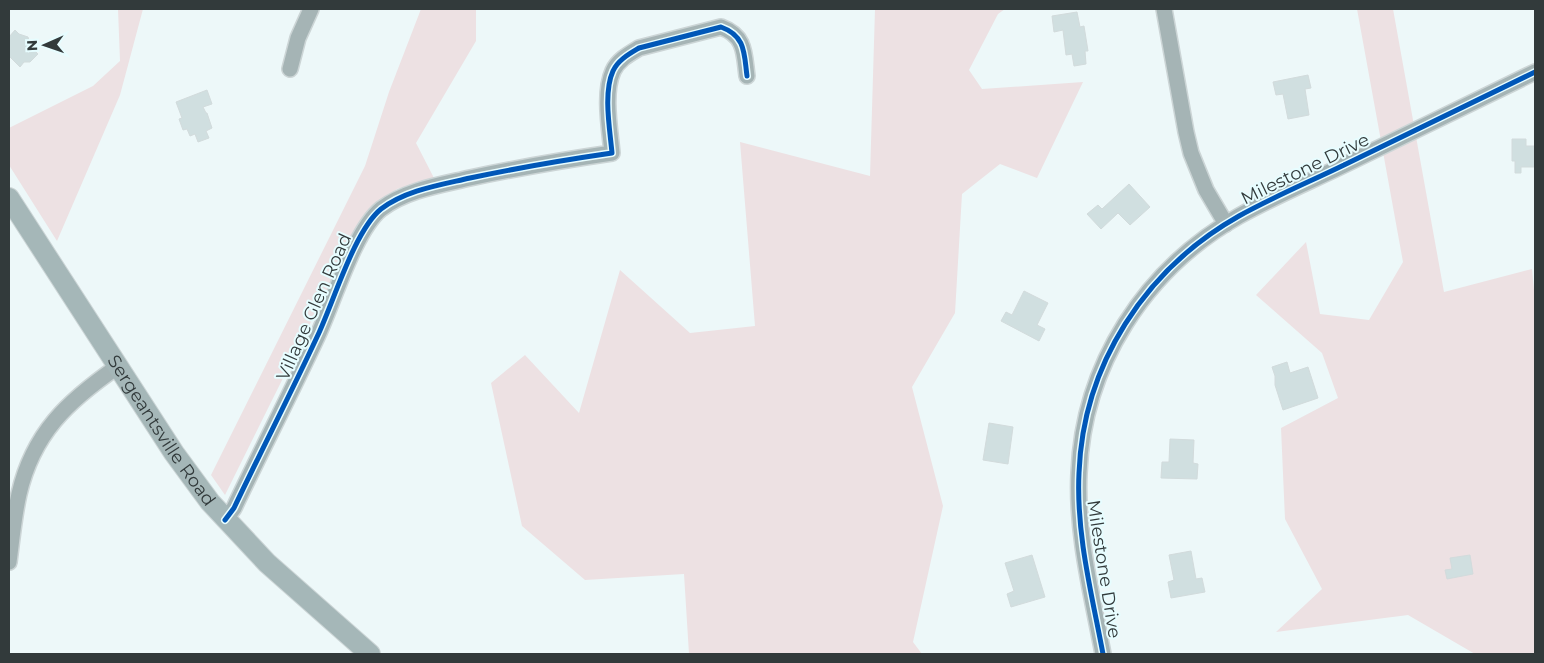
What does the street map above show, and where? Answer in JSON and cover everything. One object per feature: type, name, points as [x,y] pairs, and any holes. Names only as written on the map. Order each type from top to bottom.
[{"type":"main road","name":"Sergeantsville Road","points":[[9,198],[117,367],[190,476],[225,520],[267,563],[370,654]]},
{"type":"street","points":[[290,69],[298,38],[311,9]]},
{"type":"street","points":[[1164,9],[1191,153],[1206,190],[1226,224]]},
{"type":"street","name":"Village Glen Road","points":[[225,520],[234,508],[318,336],[356,245],[371,220],[380,210],[406,196],[435,186],[533,165],[612,153],[608,102],[610,80],[613,70],[619,62],[639,48],[721,27],[738,37],[742,46],[748,76]]},
{"type":"street","name":"Milestone Drive","points":[[1103,654],[1083,541],[1079,496],[1080,452],[1089,407],[1104,362],[1113,342],[1135,307],[1164,273],[1197,245],[1239,216],[1535,72]]},
{"type":"street","points":[[9,562],[18,495],[22,481],[45,432],[61,412],[77,397],[117,367]]},
{"type":"shaded area","points":[[118,9],[143,9],[120,95],[57,241],[9,165],[9,128],[93,86],[120,61]]},
{"type":"shaded area","points":[[421,9],[476,9],[476,41],[416,143],[434,178],[397,189],[364,215],[225,495],[211,475],[365,166],[389,92]]},
{"type":"shaded area","points":[[875,9],[1005,9],[998,14],[969,70],[982,89],[1083,82],[1037,178],[1000,164],[962,194],[955,313],[912,387],[943,506],[913,642],[922,654],[689,654],[684,574],[585,580],[522,526],[491,383],[525,355],[579,413],[620,270],[690,333],[755,326],[740,142],[870,176]]},
{"type":"shaded area","points":[[1357,9],[1393,9],[1444,292],[1532,269],[1535,300],[1535,654],[1475,654],[1408,615],[1276,632],[1322,589],[1285,519],[1281,428],[1338,398],[1322,353],[1256,295],[1306,242],[1320,314],[1369,320],[1403,262]]},
{"type":"building","points":[[1077,12],[1080,27],[1084,26],[1088,51],[1085,51],[1086,64],[1074,66],[1072,54],[1066,55],[1063,30],[1054,32],[1052,16]]},
{"type":"building","points":[[15,30],[19,34],[28,37],[30,44],[38,54],[30,62],[24,62],[20,67],[9,56],[9,37]]},
{"type":"building","points":[[1308,75],[1311,88],[1305,89],[1309,115],[1288,119],[1283,94],[1276,95],[1273,82]]},
{"type":"building","points":[[207,90],[212,104],[203,107],[212,128],[206,131],[209,138],[198,142],[195,134],[190,136],[187,129],[183,130],[179,119],[182,118],[176,102]]},
{"type":"building","points":[[1512,139],[1526,139],[1526,146],[1535,146],[1535,167],[1521,167],[1521,173],[1515,173],[1515,161],[1512,161]]},
{"type":"building","points":[[1129,184],[1150,207],[1130,225],[1118,213],[1101,229],[1087,214],[1098,205],[1102,209]]},
{"type":"building","points":[[1024,291],[1048,303],[1037,325],[1045,329],[1039,341],[1001,321],[1006,312],[1012,315]]},
{"type":"building","points":[[1287,362],[1290,373],[1308,367],[1318,398],[1283,410],[1275,385],[1272,367]]},
{"type":"building","points":[[989,423],[1013,427],[1008,464],[983,460]]},
{"type":"building","points":[[1170,439],[1194,440],[1193,463],[1198,464],[1197,479],[1161,478],[1162,462],[1169,462]]},
{"type":"building","points":[[1191,551],[1196,579],[1202,578],[1205,592],[1171,598],[1168,582],[1174,580],[1169,555]]},
{"type":"building","points":[[1032,555],[1045,597],[1011,607],[1007,594],[1014,591],[1005,563]]},
{"type":"building","points":[[1470,555],[1473,574],[1447,579],[1445,570],[1452,569],[1450,558]]},
{"type":"cycle path","points":[[225,520],[234,508],[307,359],[353,250],[371,219],[381,209],[401,197],[435,186],[558,161],[612,153],[608,112],[610,80],[618,64],[639,48],[721,27],[735,35],[739,41],[744,53],[747,76]]},
{"type":"cycle path","points":[[1103,654],[1082,542],[1079,473],[1083,433],[1092,395],[1107,358],[1125,324],[1148,292],[1175,263],[1205,238],[1239,216],[1535,72]]}]
